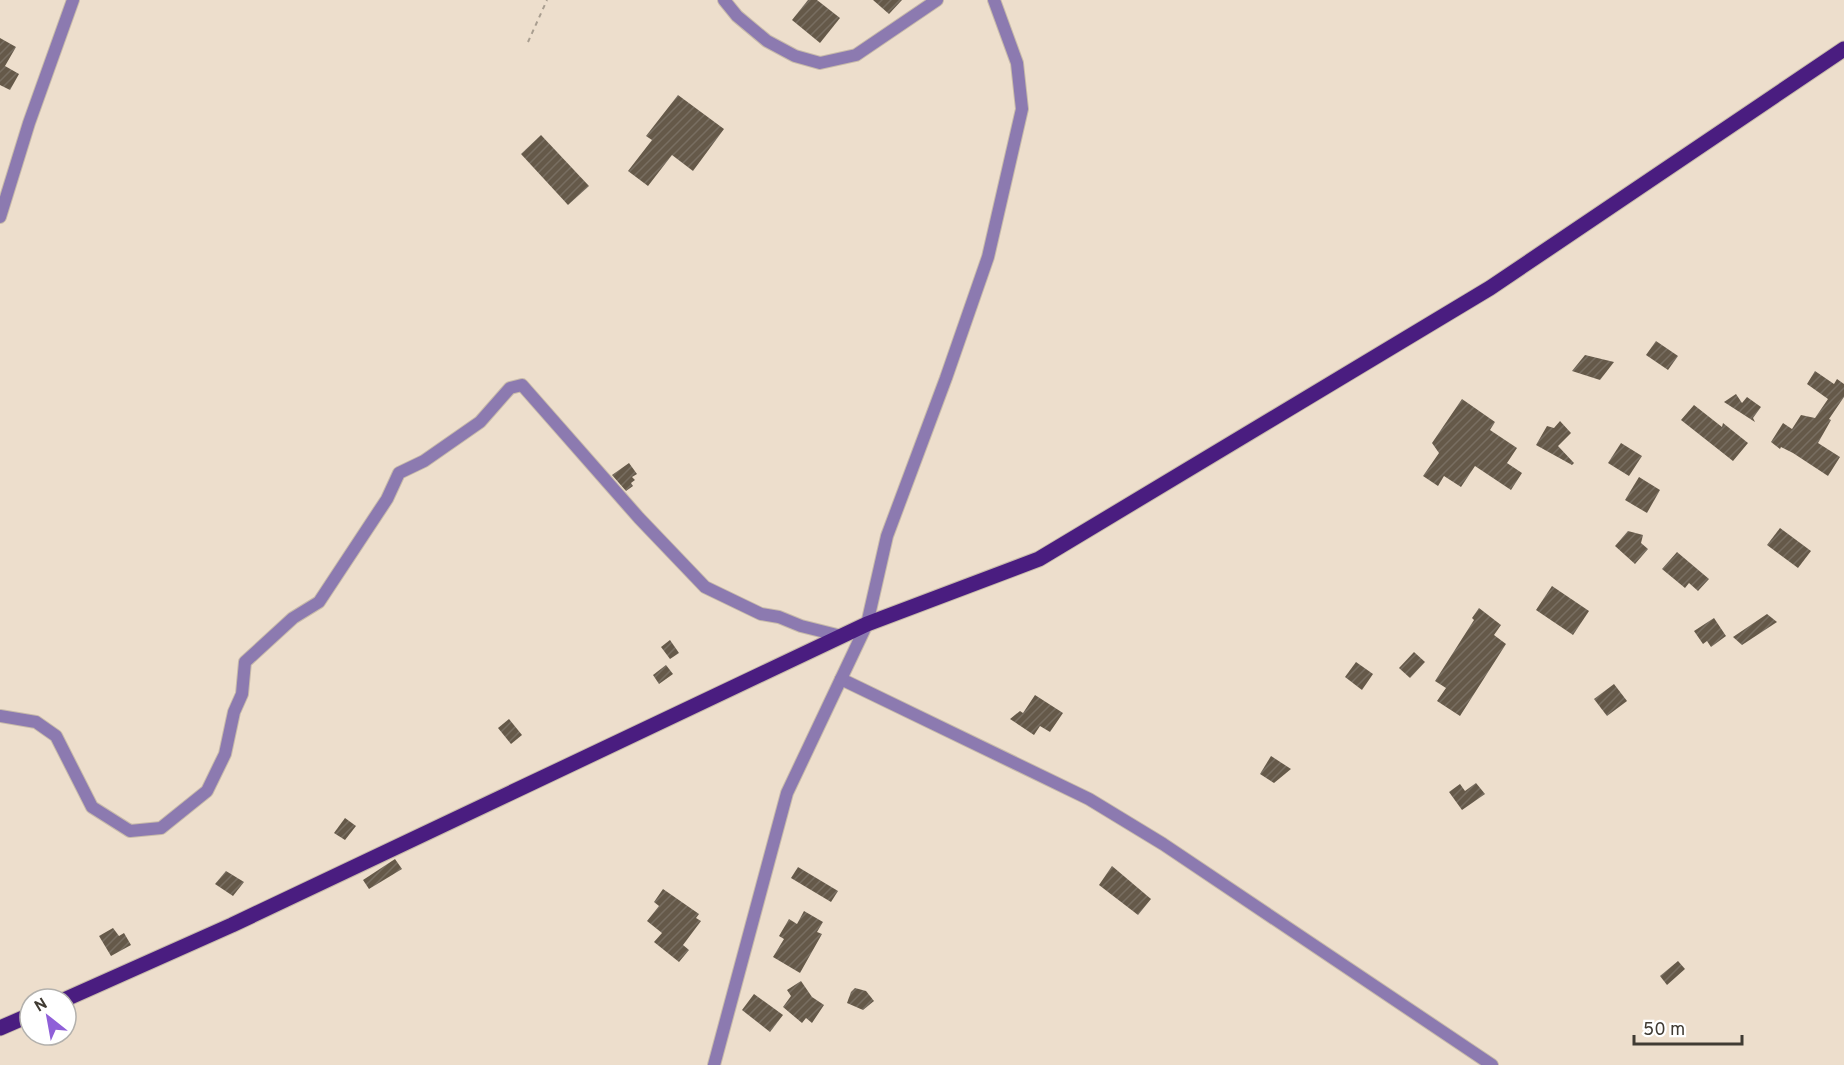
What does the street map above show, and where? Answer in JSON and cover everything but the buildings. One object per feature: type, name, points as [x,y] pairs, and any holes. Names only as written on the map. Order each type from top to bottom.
[{"type":"main road","points":[[78,994],[231,925],[867,624],[1039,559],[1490,288],[1844,49]]},
{"type":"main road","points":[[0,1028],[18,1020]]},
{"type":"street","points":[[0,217],[29,123],[72,0]]},
{"type":"street","points":[[724,0],[737,16],[767,42],[795,56],[820,63],[856,55],[937,0]]},
{"type":"street","points":[[714,1065],[787,793],[867,624],[887,536],[946,378],[988,256],[1022,109],[1017,63],[994,0]]},
{"type":"street","points":[[0,716],[36,722],[56,736],[92,807],[130,831],[161,828],[207,791],[225,754],[234,712],[242,694],[245,662],[293,618],[319,603],[387,499],[399,473],[424,461],[480,422],[510,388],[522,385],[639,518],[705,587],[761,614],[779,617],[801,626],[842,636]]},
{"type":"street","points":[[841,679],[1089,799],[1163,844],[1492,1065]]},
{"type":"path","points":[[528,42],[547,0]]}]
